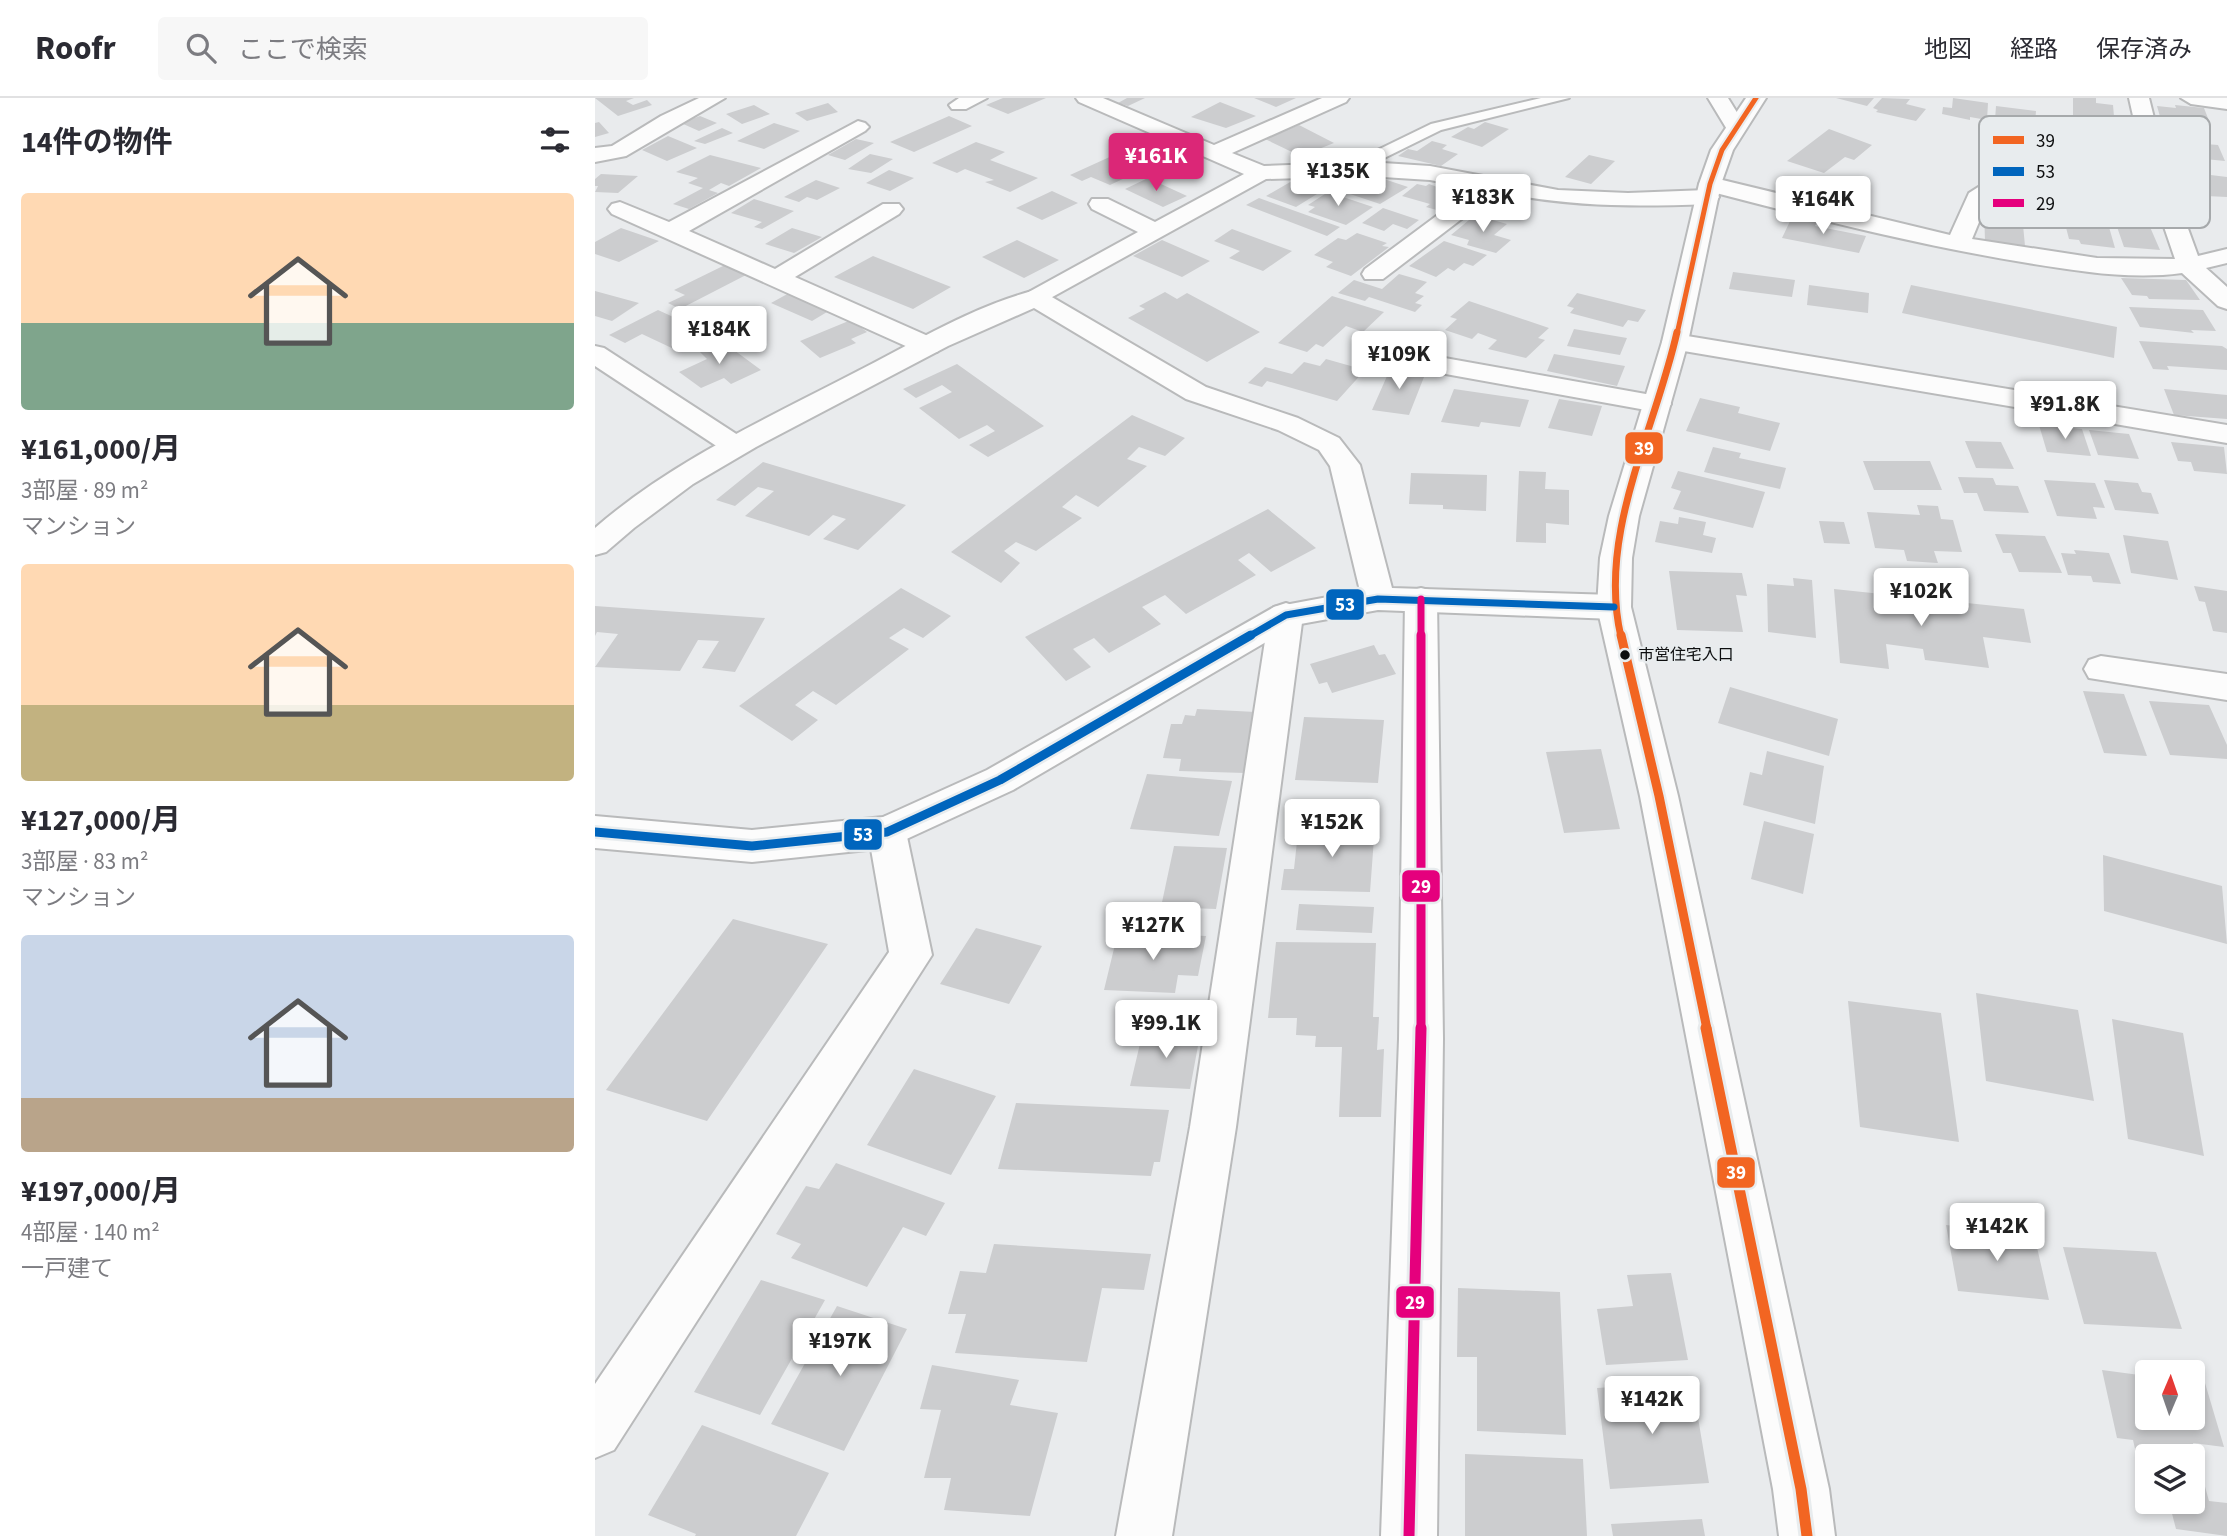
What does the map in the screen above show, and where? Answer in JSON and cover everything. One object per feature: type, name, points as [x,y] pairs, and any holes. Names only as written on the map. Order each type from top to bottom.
[{"type":"street","points":[[595,155],[618,151],[668,120],[715,98]]},
{"type":"street","points":[[1214,153],[1339,98]]},
{"type":"street","points":[[2139,98],[2143,116]]},
{"type":"street","points":[[2191,98],[2223,101]]},
{"type":"street","points":[[1098,100],[1261,173],[1359,169],[1430,173],[1558,197],[1628,200],[1709,191],[1958,244],[2124,270],[2190,267],[2227,256]]},
{"type":"street","points":[[1736,108],[1709,191],[1675,342],[1624,516],[1616,558],[1614,607],[1659,796],[1723,1102],[1801,1489],[1807,1536]]},
{"type":"street","points":[[673,230],[858,127]]},
{"type":"street","points":[[595,545],[673,482],[734,445],[986,315],[1036,298],[1261,173]]},
{"type":"street","points":[[1374,274],[1492,185]]},
{"type":"street","points":[[1958,244],[1979,195]]},
{"type":"street","points":[[1100,204],[1155,231]]},
{"type":"street","points":[[620,209],[673,230],[928,346]]},
{"type":"street","points":[[778,277],[891,209]]},
{"type":"street","points":[[2176,228],[2190,267],[2227,301]]},
{"type":"street","points":[[1036,298],[1196,393],[1288,424],[1329,444],[1345,465],[1399,599],[1421,1040],[1409,1536]]},
{"type":"street","points":[[1675,342],[2227,434]]},
{"type":"street","points":[[595,355],[734,445]]},
{"type":"street","points":[[1400,358],[1657,404]]},
{"type":"street","points":[[595,832],[752,846],[887,832],[1000,780],[1286,615],[1399,599],[1614,607]]},
{"type":"street","points":[[1144,1536],[1213,1127],[1286,615]]},
{"type":"street","points":[[2101,668],[2227,687]]},
{"type":"street","points":[[595,1431],[911,955],[887,832]]},
{"type":"lane","points":[[1359,169],[1362,163],[1436,127],[1478,115],[1562,98]]},
{"type":"building","points":[[595,98],[634,98],[626,101],[633,105],[647,100],[652,105],[618,116]]},
{"type":"building","points":[[1003,98],[1046,98],[1008,114],[986,105]]},
{"type":"building","points":[[1127,98],[1145,98],[1128,106],[1118,103]]},
{"type":"building","points":[[1254,98],[1296,98],[1276,107]]},
{"type":"building","points":[[1836,98],[1874,98],[1867,106]]},
{"type":"building","points":[[1882,98],[1910,99],[1906,104],[1926,109],[1916,121],[1876,112],[1878,110],[1873,108]]},
{"type":"building","points":[[1953,98],[1988,103],[1987,116],[1979,116],[1979,119],[1970,117],[1970,120],[1942,114],[1943,107],[1952,108]]},
{"type":"building","points":[[2073,98],[2096,98],[2096,103],[2113,105],[2114,116],[2073,116]]},
{"type":"building","points":[[1220,102],[1256,116],[1226,128],[1191,117]]},
{"type":"building","points":[[828,103],[838,112],[807,121],[795,113]]},
{"type":"building","points":[[754,105],[770,114],[742,124],[726,114]]},
{"type":"building","points":[[2175,105],[2204,108],[2207,116],[2160,116],[2157,106],[2176,108]]},
{"type":"building","points":[[1996,106],[2036,111],[2036,116],[1995,116]]},
{"type":"building","points":[[700,116],[717,123],[699,131],[681,123]]},
{"type":"building","points":[[949,116],[972,126],[914,152],[890,142]]},
{"type":"building","points":[[599,122],[609,133],[595,137],[595,123]]},
{"type":"building","points":[[1485,122],[1509,129],[1482,147],[1451,137],[1468,127],[1474,129]]},
{"type":"building","points":[[774,123],[800,131],[764,149],[737,141]]},
{"type":"building","points":[[1299,125],[1334,143],[1306,154],[1298,150],[1292,152],[1265,139]]},
{"type":"building","points":[[722,128],[733,133],[705,144],[694,141]]},
{"type":"building","points":[[1829,129],[1872,145],[1854,160],[1845,157],[1824,173],[1787,161]]},
{"type":"building","points":[[668,136],[697,148],[667,161],[642,150]]},
{"type":"building","points":[[856,139],[874,143],[845,160],[828,155]]},
{"type":"building","points":[[1432,141],[1447,145],[1442,149],[1458,154],[1441,166],[1398,156],[1408,149],[1417,151]]},
{"type":"building","points":[[976,142],[1005,152],[990,160],[1038,178],[1010,192],[985,182],[994,180],[965,169],[957,173],[932,163]]},
{"type":"building","points":[[2210,144],[2218,145],[2225,161],[2210,160]]},
{"type":"building","points":[[1187,150],[1200,156],[1187,162],[1197,167],[1173,178],[1148,166]]},
{"type":"building","points":[[870,154],[893,159],[871,173],[848,169]]},
{"type":"building","points":[[710,155],[761,168],[729,186],[721,183],[709,190],[718,193],[689,209],[673,204],[703,188],[688,183],[698,178],[676,172]]},
{"type":"building","points":[[1114,155],[1144,169],[1110,185],[1091,177],[1082,181],[1070,175]]},
{"type":"building","points":[[1589,155],[1615,161],[1591,184],[1565,177]]},
{"type":"building","points":[[889,170],[914,178],[890,191],[866,183]]},
{"type":"building","points":[[601,174],[638,176],[618,193],[595,192],[598,186],[595,186],[595,179]]},
{"type":"building","points":[[2210,175],[2227,177],[2227,197],[2210,196]]},
{"type":"building","points":[[1324,176],[1338,181],[1296,207],[1266,196],[1292,181],[1304,179],[1314,182]]},
{"type":"building","points":[[1375,176],[1408,187],[1380,204],[1341,191],[1360,179],[1366,181]]},
{"type":"building","points":[[1148,178],[1187,196],[1163,207],[1125,189]]},
{"type":"building","points":[[816,180],[840,188],[817,200],[807,197],[799,202],[784,197]]},
{"type":"building","points":[[1417,184],[1429,184],[1459,195],[1440,211],[1426,207],[1430,204],[1402,196]]},
{"type":"building","points":[[1052,191],[1078,203],[1042,220],[1016,208]]},
{"type":"building","points":[[1328,192],[1373,207],[1346,225],[1308,212],[1315,207],[1308,205]]},
{"type":"building","points":[[1259,198],[1340,227],[1327,236],[1246,205]]},
{"type":"building","points":[[754,199],[794,211],[762,229],[754,227],[762,222],[731,213]]},
{"type":"building","points":[[1383,208],[1419,220],[1407,229],[1393,224],[1384,231],[1362,223]]},
{"type":"building","points":[[1475,215],[1507,224],[1494,235],[1511,240],[1496,253],[1467,245],[1469,240],[1451,235]]},
{"type":"building","points":[[1792,217],[1817,222],[1815,226],[1866,236],[1859,253],[1782,238]]},
{"type":"building","points":[[621,228],[659,241],[619,262],[595,254],[595,242]]},
{"type":"building","points":[[792,228],[822,237],[794,253],[765,244]]},
{"type":"building","points":[[1985,228],[2023,228],[2025,246],[1985,241]]},
{"type":"building","points":[[2066,228],[2109,228],[2115,248],[2081,244],[2079,240],[2069,239]]},
{"type":"building","points":[[2117,228],[2150,228],[2160,250],[2124,247]]},
{"type":"building","points":[[1232,229],[1292,251],[1263,271],[1229,258],[1240,251],[1214,241]]},
{"type":"building","points":[[1357,233],[1387,243],[1382,246],[1389,247],[1351,276],[1326,267],[1333,262],[1314,255],[1338,238],[1346,240]]},
{"type":"building","points":[[1017,240],[1059,260],[1024,278],[982,257]]},
{"type":"building","points":[[1162,240],[1210,261],[1182,277],[1133,256]]},
{"type":"building","points":[[1444,241],[1487,255],[1473,266],[1464,263],[1454,271],[1448,268],[1436,277],[1409,266]]},
{"type":"building","points":[[873,256],[951,287],[913,309],[834,277]]},
{"type":"building","points":[[725,265],[746,275],[680,309],[668,303],[685,295],[674,290]]},
{"type":"building","points":[[1733,272],[1795,280],[1792,297],[1729,289]]},
{"type":"building","points":[[1399,274],[1427,282],[1415,293],[1424,296],[1415,303],[1422,305],[1415,312],[1369,297],[1365,301],[1338,293],[1354,280],[1382,289]]},
{"type":"building","points":[[2121,278],[2186,280],[2200,300],[2149,299],[2147,296],[2132,295]]},
{"type":"building","points":[[1809,285],[1869,293],[1868,313],[1807,305]]},
{"type":"building","points":[[1911,285],[2117,327],[2114,358],[1902,313]]},
{"type":"building","points":[[595,291],[639,303],[612,321],[595,316]]},
{"type":"building","points":[[791,292],[832,309],[812,321],[771,303]]},
{"type":"building","points":[[1165,292],[1177,299],[1187,293],[1260,332],[1207,362],[1128,318],[1145,309],[1139,306]]},
{"type":"building","points":[[1577,293],[1646,310],[1638,322],[1628,320],[1623,327],[1570,313],[1574,308],[1567,306]]},
{"type":"building","points":[[1332,296],[1384,312],[1363,332],[1346,326],[1323,347],[1316,344],[1307,352],[1278,343]]},
{"type":"building","points":[[1469,301],[1549,328],[1538,338],[1545,340],[1526,358],[1488,349],[1497,340],[1478,333],[1472,339],[1445,330],[1457,319],[1450,317]]},
{"type":"building","points":[[2129,307],[2203,310],[2216,331],[2191,330],[2194,333],[2140,327]]},
{"type":"building","points":[[658,310],[708,333],[676,350],[642,334],[625,343],[609,335]]},
{"type":"building","points":[[851,320],[867,332],[851,339],[856,343],[820,358],[800,341]]},
{"type":"building","points":[[1574,329],[1627,338],[1620,355],[1567,346]]},
{"type":"building","points":[[719,339],[761,370],[731,384],[724,378],[701,388],[679,372],[707,359],[697,349]]},
{"type":"building","points":[[2139,341],[2222,346],[2227,349],[2227,370],[2167,366],[2169,370],[2153,369]]},
{"type":"building","points":[[1554,354],[1625,366],[1617,386],[1547,371]]},
{"type":"building","points":[[1326,359],[1365,370],[1337,401],[1267,381],[1262,387],[1248,383],[1265,367],[1292,374],[1304,362],[1320,366]]},
{"type":"building","points":[[957,364],[1044,426],[988,457],[969,445],[995,431],[987,425],[959,439],[919,408],[952,392],[942,385],[916,398],[903,389]]},
{"type":"building","points":[[1391,367],[1426,372],[1409,415],[1372,410]]},
{"type":"building","points":[[1454,389],[1529,400],[1520,427],[1481,422],[1479,427],[1441,422]]},
{"type":"building","points":[[2164,389],[2227,395],[2227,419],[2174,415]]},
{"type":"building","points":[[1700,398],[1740,407],[1738,413],[1780,423],[1770,451],[1686,431]]},
{"type":"building","points":[[1559,399],[1602,406],[1592,436],[1548,428]]},
{"type":"building","points":[[1132,415],[1185,438],[1165,456],[1139,447],[1127,459],[1147,466],[1098,507],[1076,495],[1062,507],[1082,518],[1036,551],[1016,542],[1004,551],[1020,563],[1001,583],[951,552]]},
{"type":"building","points":[[2039,425],[2082,429],[2091,456],[2047,452]]},
{"type":"building","points":[[2089,430],[2129,434],[2139,459],[2098,455]]},
{"type":"building","points":[[1965,441],[2001,442],[2014,469],[1976,468]]},
{"type":"building","points":[[2171,442],[2224,447],[2227,474],[2194,471],[2191,462],[2178,461]]},
{"type":"building","points":[[1713,447],[1741,453],[1739,458],[1786,468],[1780,489],[1704,472]]},
{"type":"building","points":[[1863,461],[1930,461],[1942,490],[1874,490]]},
{"type":"building","points":[[763,462],[906,505],[858,550],[823,539],[846,519],[833,515],[809,536],[745,516],[774,491],[758,487],[735,506],[716,500]]},
{"type":"building","points":[[1519,471],[1546,472],[1545,489],[1569,490],[1569,525],[1546,523],[1546,543],[1516,542]]},
{"type":"building","points":[[1678,471],[1765,492],[1753,528],[1673,509],[1681,491],[1671,488]]},
{"type":"building","points":[[1411,473],[1487,475],[1486,511],[1409,504]]},
{"type":"building","points":[[1958,477],[1993,478],[1996,485],[2018,486],[2029,513],[1984,511],[1977,493],[1964,493]]},
{"type":"building","points":[[2044,480],[2095,483],[2105,508],[2093,507],[2097,519],[2057,516]]},
{"type":"building","points":[[2104,480],[2138,483],[2142,492],[2151,493],[2159,514],[2115,510]]},
{"type":"building","points":[[1917,505],[1938,506],[1941,519],[1953,520],[1962,552],[1934,551],[1938,563],[1907,561],[1904,550],[1875,548],[1867,512],[1920,515]]},
{"type":"building","points":[[1268,509],[1316,548],[1271,572],[1249,553],[1238,560],[1256,575],[1186,614],[1165,595],[1142,607],[1161,624],[1109,653],[1094,638],[1073,649],[1091,667],[1066,681],[1025,637]]},
{"type":"building","points":[[1679,517],[1706,522],[1703,535],[1716,538],[1712,553],[1655,542],[1660,521],[1678,524]]},
{"type":"building","points":[[1819,521],[1844,522],[1850,544],[1824,543]]},
{"type":"building","points":[[1995,534],[2045,536],[2062,573],[2019,572],[2011,553],[2003,553]]},
{"type":"building","points":[[2123,535],[2168,541],[2178,580],[2131,573]]},
{"type":"building","points":[[2074,550],[2109,553],[2121,584],[2093,582],[2091,576],[2068,575],[2061,553],[2076,554]]},
{"type":"building","points":[[1669,571],[1742,573],[1747,596],[1736,595],[1743,632],[1677,630]]},
{"type":"building","points":[[1793,578],[1812,580],[1816,638],[1768,632],[1767,584],[1794,586]]},
{"type":"building","points":[[2194,586],[2227,591],[2227,633],[2213,631],[2205,602],[2199,601]]},
{"type":"building","points":[[901,588],[951,616],[923,638],[904,628],[889,638],[909,649],[836,705],[813,691],[795,705],[818,720],[792,741],[739,706]]},
{"type":"building","points":[[1834,589],[2024,609],[2031,643],[1983,637],[1989,668],[1925,660],[1923,649],[1886,644],[1889,669],[1840,663]]},
{"type":"building","points":[[595,606],[765,618],[735,672],[702,668],[719,641],[698,640],[680,671],[595,667],[618,634],[597,632],[595,636]]},
{"type":"building","points":[[1374,645],[1379,655],[1385,654],[1396,674],[1332,693],[1327,682],[1319,684],[1310,664]]},
{"type":"building","points":[[1730,687],[1838,719],[1829,756],[1718,723]]},
{"type":"building","points":[[2083,691],[2124,694],[2147,756],[2104,753]]},
{"type":"building","points":[[2149,701],[2209,705],[2227,745],[2227,759],[2170,755]]},
{"type":"building","points":[[1197,709],[1256,712],[1245,773],[1179,771],[1181,759],[1163,758],[1171,724],[1182,724],[1185,715],[1195,716]]},
{"type":"building","points":[[1304,717],[1384,720],[1378,783],[1295,780]]},
{"type":"building","points":[[1601,749],[1620,829],[1564,833],[1546,752]]},
{"type":"building","points":[[1767,751],[1824,766],[1815,824],[1743,805],[1750,772],[1762,775]]},
{"type":"building","points":[[1147,774],[1232,781],[1219,836],[1130,829]]},
{"type":"building","points":[[1764,821],[1814,834],[1803,894],[1751,879]]},
{"type":"building","points":[[1299,823],[1375,825],[1370,892],[1281,890],[1284,869],[1294,869]]},
{"type":"building","points":[[1174,846],[1227,848],[1216,909],[1161,907]]},
{"type":"building","points":[[2103,855],[2222,886],[2227,944],[2104,911]]},
{"type":"building","points":[[1299,904],[1374,907],[1372,933],[1296,930]]},
{"type":"building","points":[[733,919],[828,944],[707,1121],[606,1090]]},
{"type":"building","points":[[976,928],[1042,946],[1009,1004],[940,984]]},
{"type":"building","points":[[1118,932],[1206,936],[1198,976],[1178,975],[1175,993],[1104,990]]},
{"type":"building","points":[[1276,942],[1376,943],[1373,1017],[1379,1017],[1377,1050],[1384,1049],[1381,1117],[1339,1117],[1342,1047],[1315,1047],[1316,1036],[1296,1035],[1297,1018],[1268,1018]]},
{"type":"building","points":[[1976,993],[2078,1010],[2094,1101],[1986,1081]]},
{"type":"building","points":[[1848,1001],[1941,1013],[1959,1142],[1860,1127]]},
{"type":"building","points":[[2112,1019],[2183,1033],[2204,1156],[2128,1139]]},
{"type":"building","points":[[1143,1031],[1200,1035],[1190,1089],[1130,1086]]},
{"type":"building","points":[[914,1069],[996,1096],[951,1175],[867,1145]]},
{"type":"building","points":[[1016,1103],[1169,1110],[1160,1162],[1154,1162],[1151,1176],[998,1169]]},
{"type":"building","points":[[836,1163],[945,1203],[926,1236],[903,1227],[867,1287],[791,1258],[801,1244],[776,1234],[806,1186],[819,1189]]},
{"type":"building","points":[[1946,1225],[2034,1234],[2049,1300],[1958,1291]]},
{"type":"building","points":[[994,1244],[1151,1254],[1144,1290],[1102,1288],[1087,1362],[955,1353],[966,1314],[948,1314],[960,1271],[986,1273]]},
{"type":"building","points":[[2063,1247],[2156,1252],[2182,1329],[2084,1324]]},
{"type":"building","points":[[1671,1273],[1688,1360],[1606,1365],[1597,1309],[1633,1306],[1627,1275]]},
{"type":"building","points":[[761,1280],[825,1300],[760,1415],[694,1392]]},
{"type":"building","points":[[1458,1288],[1560,1292],[1566,1435],[1477,1431],[1477,1357],[1457,1357]]},
{"type":"building","points":[[837,1306],[907,1329],[844,1451],[771,1424]]},
{"type":"building","points":[[932,1365],[1019,1380],[1010,1405],[1058,1413],[1030,1516],[944,1510],[951,1478],[924,1478],[941,1410],[920,1409]]},
{"type":"building","points":[[2102,1370],[2135,1374],[2135,1430],[2205,1430],[2205,1383],[2224,1447],[2193,1443],[2135,1444],[2135,1449],[2133,1440],[2117,1438]]},
{"type":"building","points":[[1692,1382],[1709,1483],[1610,1489],[1597,1388]]},
{"type":"building","points":[[702,1425],[829,1473],[796,1536],[695,1536],[696,1534],[648,1515]]},
{"type":"building","points":[[1465,1454],[1583,1459],[1587,1536],[1465,1536]]},
{"type":"building","points":[[2205,1486],[2209,1501],[2227,1503],[2227,1536],[2176,1529],[2172,1514],[2205,1514]]},
{"type":"building","points":[[1702,1519],[1705,1536],[1613,1536],[1611,1524]]},
{"type":"transit line","name":"39","points":[[1756,98],[1722,150],[1710,184],[1675,342],[1624,516],[1616,558],[1614,607],[1659,796],[1801,1489],[1807,1536]]},
{"type":"transit line","name":"53","points":[[595,832],[752,846],[887,832],[1000,780],[1286,615],[1378,599],[1614,607]]},
{"type":"transit line","name":"29","points":[[1409,1536],[1421,1039],[1421,599]]},
{"type":"place","name":"市営住宅入口","points":[[1625,655]]}]
